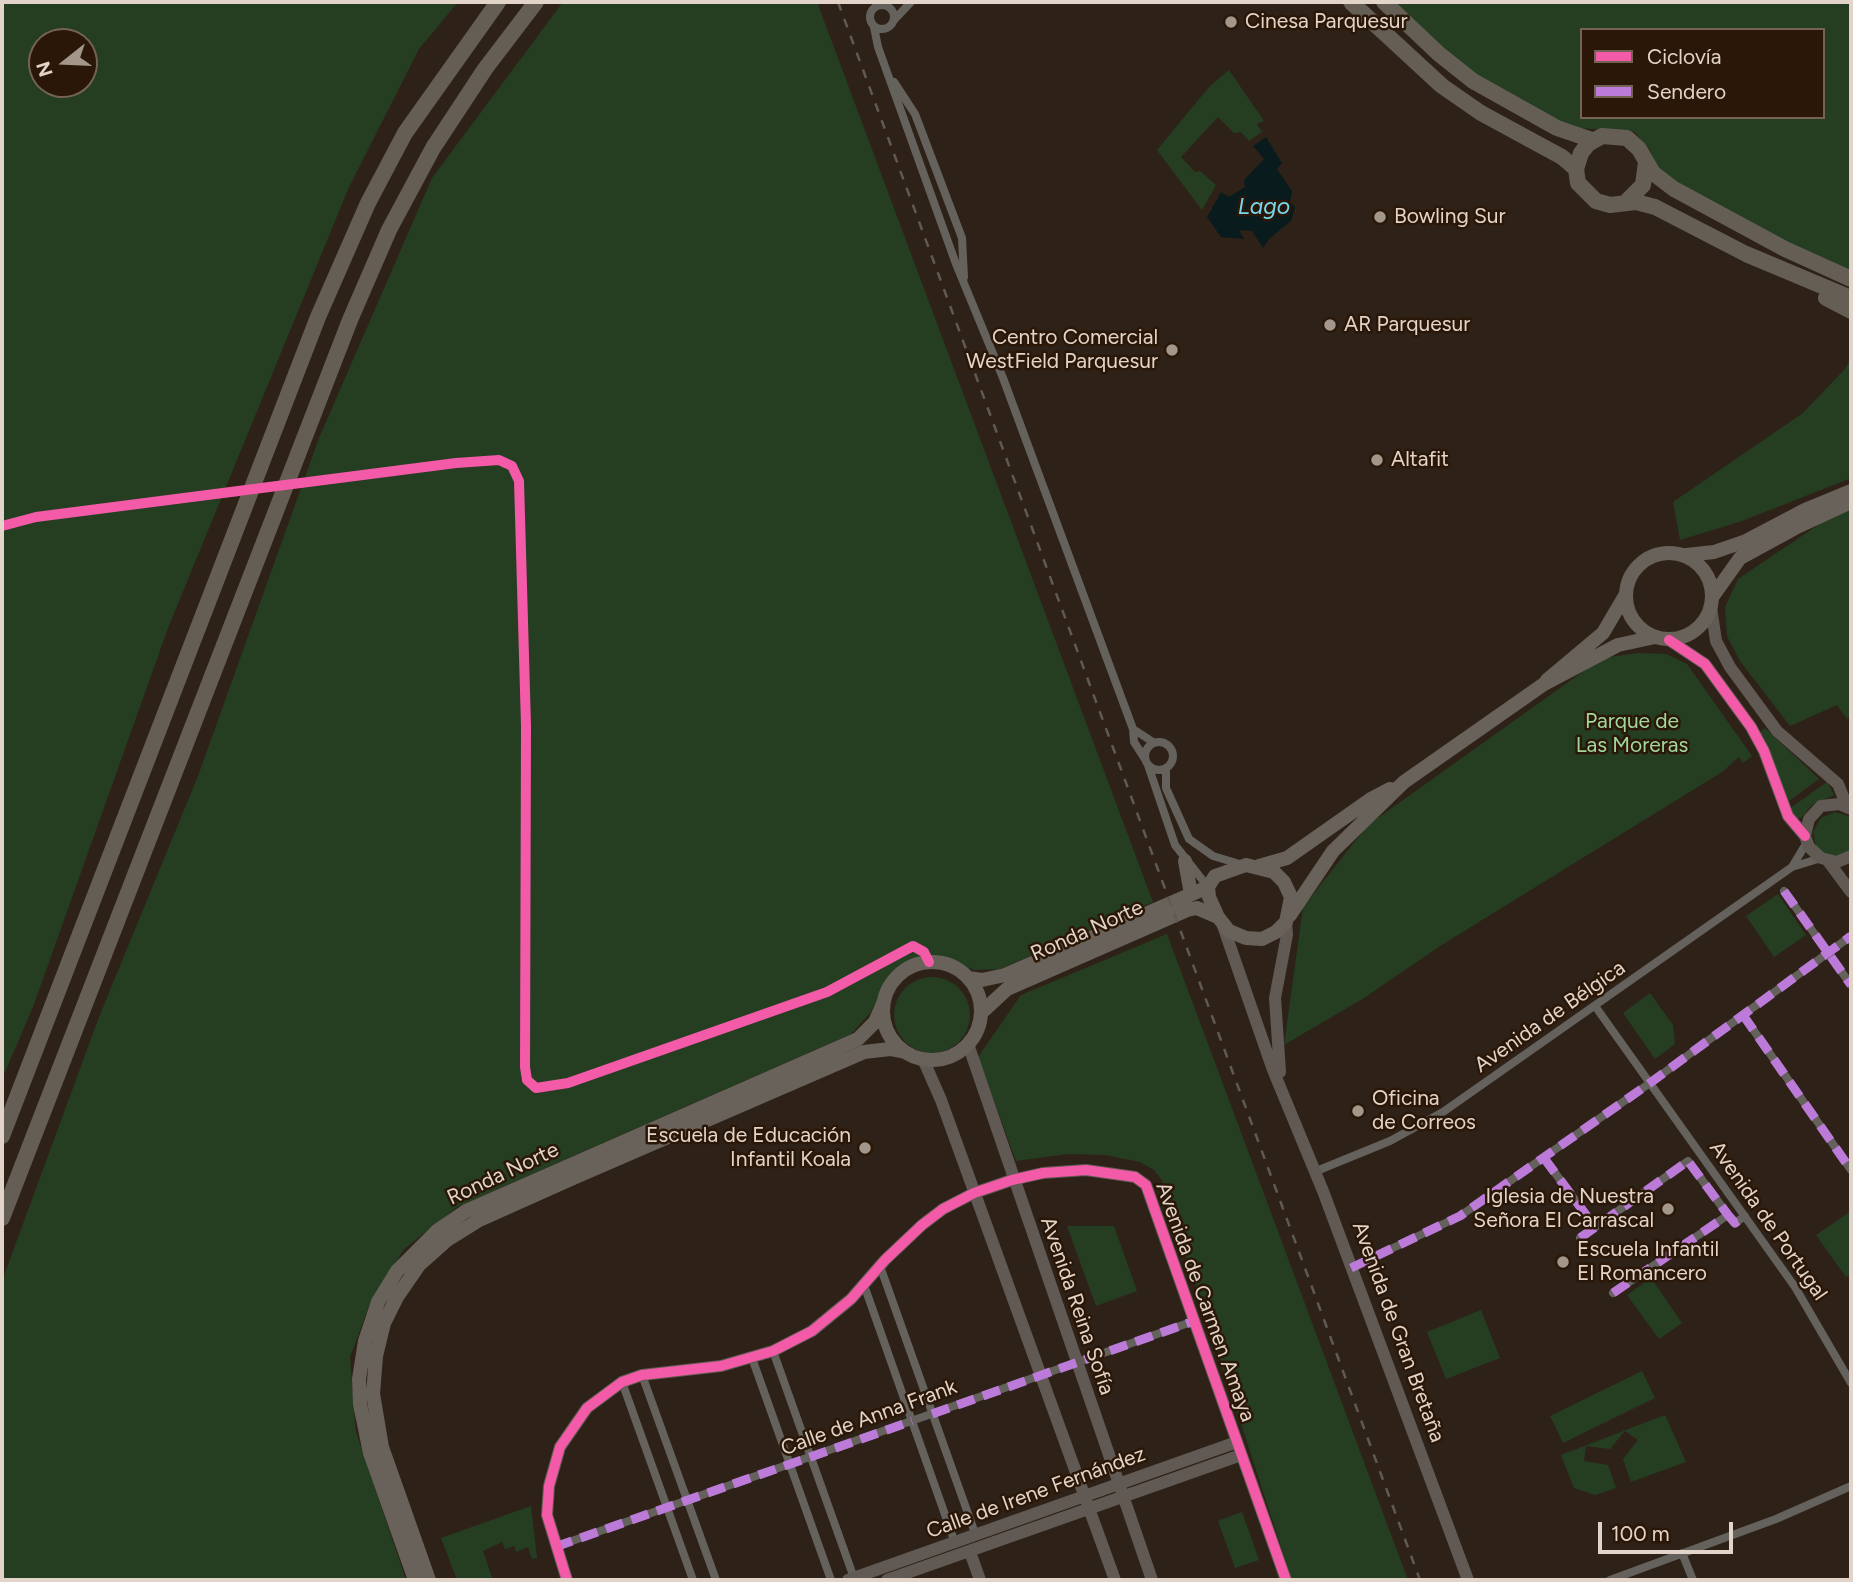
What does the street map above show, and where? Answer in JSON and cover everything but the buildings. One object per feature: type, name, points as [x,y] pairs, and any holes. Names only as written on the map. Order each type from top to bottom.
[{"type":"highway","points":[[2,1136],[318,317],[368,203],[405,133],[498,2]]},
{"type":"highway","points":[[2,1218],[350,320],[389,230],[433,148],[485,69],[536,2]]},
{"type":"highway","points":[[1351,2],[1433,80],[1481,113],[1562,157],[1576,169]]},
{"type":"highway","points":[[1384,2],[1439,54],[1473,81],[1557,128],[1592,140]]},
{"type":"highway","points":[[1851,279],[1793,253],[1680,193],[1653,173],[1636,145],[1623,136],[1608,135],[1592,140],[1581,153],[1576,169],[1578,183],[1592,198],[1611,205],[1627,201],[1655,206],[1764,262],[1851,311]]},
{"type":"highway","points":[[1627,201],[1643,185],[1646,162]]},
{"type":"highway","points":[[1764,262],[1851,298]]},
{"type":"main road","points":[[1851,491],[1805,510],[1746,541],[1714,552],[1658,554],[1641,563],[1629,579],[1626,594],[1632,618],[1641,629],[1662,639],[1694,632],[1740,558],[1851,502]]},
{"type":"main road","points":[[1686,555],[1703,569],[1712,602]]},
{"type":"main road","name":"Avenida de Gran Bretaña","points":[[1544,684],[1560,667],[1603,633],[1626,594]]},
{"type":"main road","name":"Avenida de Gran Bretaña","points":[[1253,866],[1291,855],[1371,799],[1404,782],[1544,684],[1622,643],[1662,639]]},
{"type":"main road","name":"Avenida de Gran Bretaña","points":[[1288,918],[1333,851],[1404,782]]},
{"type":"main road","points":[[1185,861],[1191,894]]},
{"type":"main road","points":[[1253,866],[1274,872],[1286,885],[1291,897],[1288,918],[1273,934],[1258,939],[1237,935],[1220,920],[1208,887],[1220,872],[1253,866]]},
{"type":"main road","name":"Ronda Norte","points":[[968,978],[982,980],[1004,975],[1208,887]]},
{"type":"main road","name":"Ronda Norte","points":[[968,1044],[979,1024],[981,1013],[1007,989],[1187,910],[1197,908],[1220,920]]},
{"type":"main road","points":[[929,962],[950,965],[968,978],[975,988],[981,1013]]},
{"type":"main road","name":"Ronda Norte","points":[[415,1580],[370,1453],[359,1392],[360,1365],[370,1321],[387,1286],[404,1263],[438,1230],[478,1205],[858,1039],[875,1022],[890,986],[900,974],[914,965],[929,962]]},
{"type":"main road","points":[[884,1001],[887,1030],[905,1052]]},
{"type":"main road","points":[[923,1059],[948,1058],[968,1044]]},
{"type":"main road","name":"Ronda Norte","points":[[429,1580],[382,1447],[373,1394],[376,1356],[384,1323],[397,1297],[419,1265],[442,1244],[479,1220],[864,1052],[890,1049],[923,1059]]},
{"type":"street","points":[[892,2],[871,12],[870,21],[956,264],[965,280],[1168,827],[1185,861],[1208,887]]},
{"type":"street","points":[[874,27],[885,29],[911,2]]},
{"type":"street","points":[[883,5],[891,10],[893,21]]},
{"type":"street","points":[[887,69],[915,114],[962,238],[965,280]]},
{"type":"street","points":[[298,484],[456,463],[499,460],[512,466],[519,481],[526,744],[525,1067],[527,1080],[536,1088],[578,1080],[827,992],[914,946],[924,952],[929,962]]},
{"type":"street","points":[[2,526],[49,515],[238,492]]},
{"type":"street","points":[[1712,602],[1716,640],[1730,667],[1777,732],[1838,784],[1849,807]]},
{"type":"street","points":[[1662,639],[1705,664],[1751,727],[1764,751],[1788,816],[1851,892]]},
{"type":"street","points":[[1133,729],[1153,742],[1165,742],[1172,748],[1174,758],[1166,768],[1166,788],[1189,839],[1213,856],[1253,866]]},
{"type":"street","points":[[1146,762],[1147,748],[1153,742]]},
{"type":"street","points":[[1146,762],[1157,770],[1166,768]]},
{"type":"street","points":[[1792,867],[1806,839],[1809,819],[1821,806],[1830,804],[1849,807]]},
{"type":"street","points":[[1792,867],[1851,856]]},
{"type":"street","name":"Avenida de Bélgica","points":[[1314,1172],[1380,1146],[1424,1123],[1792,867]]},
{"type":"street","points":[[1784,891],[1851,985]]},
{"type":"street","name":"Avenida de Gran Bretaña","points":[[1285,1100],[1277,1051],[1275,998],[1288,918]]},
{"type":"street","name":"Avenida de Gran Bretaña","points":[[1220,920],[1285,1100],[1468,1580]]},
{"type":"street","points":[[1351,1268],[1460,1216],[1650,1083],[1851,936]]},
{"type":"street","name":"Avenida de Portugal","points":[[1595,1006],[1795,1287],[1851,1383]]},
{"type":"street","points":[[1743,1015],[1851,1170]]},
{"type":"street","name":"Avenida Reina Sofía","points":[[968,1044],[1012,1180],[1152,1580]]},
{"type":"street","points":[[923,1059],[941,1100],[1115,1580]]},
{"type":"street","points":[[1544,1157],[1595,1227]]},
{"type":"street","points":[[1580,1238],[1688,1161],[1735,1223],[1745,1216]]},
{"type":"street","name":"Avenida de Carmen Amaya","points":[[567,1580],[547,1516],[549,1486],[560,1447],[587,1408],[622,1382],[642,1375],[721,1366],[773,1351],[812,1331],[864,1285],[922,1225],[974,1193],[1044,1173],[1086,1170],[1135,1177],[1146,1185],[1286,1580]]},
{"type":"street","points":[[1613,1293],[1728,1215]]},
{"type":"street","points":[[880,1266],[976,1536]]},
{"type":"street","points":[[864,1285],[955,1543]]},
{"type":"street","name":"Calle de Anna Frank","points":[[555,1547],[1194,1321]]},
{"type":"street","points":[[773,1351],[851,1579]]},
{"type":"street","points":[[752,1358],[831,1580]]},
{"type":"street","points":[[642,1375],[716,1580]]},
{"type":"street","points":[[622,1382],[693,1580]]},
{"type":"street","name":"Calle de Irene Fernández","points":[[887,1580],[970,1552],[1087,1503],[1119,1484],[1237,1442]]},
{"type":"street","name":"Calle de Irene Fernández","points":[[851,1579],[976,1536],[1087,1503],[1123,1497],[1241,1455]]},
{"type":"street","points":[[1610,1580],[1776,1519],[1851,1486]]},
{"type":"street","points":[[970,1552],[980,1580]]},
{"type":"street","points":[[1682,1553],[1693,1580]]},
{"type":"green space","points":[[2,2],[458,2],[419,49],[349,187],[168,628],[33,1007],[2,1079]]},
{"type":"green space","points":[[563,2],[817,2],[1153,902],[1000,969],[974,970],[945,958],[914,958],[891,974],[870,1013],[851,1034],[457,1207],[404,1249],[369,1306],[350,1357],[356,1432],[406,1580],[2,1580],[2,1281],[99,1017],[198,776],[319,438],[432,178]]},
{"type":"green space","points":[[1395,2],[1851,2],[1851,270],[1791,247],[1668,177],[1655,164],[1650,151],[1634,131],[1575,128],[1520,101],[1459,65]]},
{"type":"green space","points":[[1229,70],[1264,121],[1257,124],[1262,132],[1249,141],[1241,132],[1234,133],[1218,117],[1181,157],[1195,172],[1200,171],[1216,185],[1202,210],[1157,150],[1209,87]]},
{"type":"green space","points":[[1851,358],[1851,478],[1742,521],[1680,540],[1673,502],[1803,413],[1845,369]]},
{"type":"green space","points":[[1851,509],[1851,716],[1847,719],[1837,705],[1790,726],[1740,661],[1727,636],[1725,607],[1738,579],[1836,513]]},
{"type":"green space","name":"Parque de Las Moreras","points":[[1639,653],[1666,654],[1687,664],[1752,756],[1743,763],[1739,757],[1722,772],[1440,946],[1364,998],[1284,1045],[1303,907],[1368,825],[1602,658]]},
{"type":"green space","points":[[1765,728],[1819,779],[1789,801],[1760,732]]},
{"type":"green space","points":[[1827,782],[1834,795],[1812,805],[1801,818],[1795,818],[1789,809]]},
{"type":"green space","points":[[1835,812],[1851,817],[1851,854],[1828,857],[1816,847],[1813,832],[1821,818]]},
{"type":"green space","points":[[1778,894],[1806,935],[1774,957],[1746,916]]},
{"type":"green space","points":[[1167,934],[1408,1580],[1292,1580],[1161,1179],[1154,1170],[1140,1162],[1105,1155],[1067,1154],[1016,1161],[978,1057],[1021,995]]},
{"type":"green space","points":[[932,977],[947,980],[959,988],[967,1000],[970,1015],[967,1030],[959,1042],[947,1050],[932,1053],[917,1050],[905,1042],[897,1030],[894,1015],[897,1000],[905,988],[917,980]]},
{"type":"green space","points":[[1650,993],[1673,1025],[1675,1044],[1655,1059],[1623,1013]]},
{"type":"green space","points":[[1851,1211],[1851,1274],[1846,1277],[1816,1235]]},
{"type":"green space","points":[[1067,1226],[1114,1226],[1137,1291],[1096,1306]]},
{"type":"green space","points":[[1651,1278],[1682,1323],[1659,1339],[1627,1295]]},
{"type":"green space","points":[[1481,1310],[1500,1358],[1446,1379],[1427,1332]]},
{"type":"green space","points":[[1642,1371],[1655,1398],[1563,1443],[1550,1416]]},
{"type":"green space","points":[[1665,1415],[1686,1462],[1631,1482],[1623,1459],[1638,1440],[1625,1431],[1610,1449],[1586,1446],[1584,1461],[1608,1465],[1616,1488],[1595,1495],[1574,1488],[1561,1455]]},
{"type":"green space","points":[[531,1506],[537,1558],[532,1559],[528,1547],[516,1552],[514,1546],[505,1549],[502,1542],[483,1551],[493,1580],[457,1580],[441,1538]]},
{"type":"green space","points":[[1242,1512],[1259,1560],[1235,1568],[1218,1521]]},
{"type":"water","name":"Lago","points":[[1266,137],[1282,163],[1277,169],[1292,191],[1290,202],[1295,207],[1291,221],[1269,239],[1263,248],[1252,231],[1239,230],[1244,239],[1221,237],[1207,217],[1221,192],[1229,197],[1245,187],[1244,180],[1264,159],[1253,146]]},
{"type":"tunnel","points":[[252,490],[284,486]]},
{"type":"railway","points":[[838,2],[1420,1580]]},
{"type":"marked path","points":[[1784,891],[1851,985]]},
{"type":"marked path","points":[[1351,1268],[1460,1216],[1650,1083],[1851,936]]},
{"type":"marked path","points":[[1743,1015],[1851,1170]]},
{"type":"marked path","points":[[1544,1158],[1595,1227]]},
{"type":"marked path","points":[[1580,1238],[1688,1161],[1728,1215]]},
{"type":"marked path","points":[[1613,1293],[1728,1215],[1735,1223],[1745,1216]]},
{"type":"marked path","points":[[932,1414],[1194,1321]]},
{"type":"marked path","points":[[555,1547],[912,1421]]},
{"type":"cycle path","points":[[2,526],[36,517],[456,463],[499,460],[512,466],[519,481],[526,726],[525,1067],[527,1080],[536,1088],[568,1083],[827,992],[913,946],[924,952],[929,962]]},
{"type":"cycle path","points":[[1669,640],[1705,664],[1751,727],[1764,751],[1788,816],[1805,836]]},
{"type":"cycle path","points":[[567,1580],[547,1515],[549,1486],[560,1447],[587,1408],[622,1382],[642,1375],[721,1366],[773,1351],[812,1331],[851,1299],[885,1260],[943,1209],[974,1193],[1012,1180],[1043,1173],[1086,1170],[1135,1177],[1146,1185],[1286,1580]]},
{"type":"place","name":"Cinesa Parquesur","points":[[1231,22]]},
{"type":"place","name":"Bowling Sur","points":[[1380,217]]},
{"type":"place","name":"AR Parquesur","points":[[1330,325]]},
{"type":"place","name":"Centro Comercial WestField Parquesur","points":[[1172,350]]},
{"type":"place","name":"Altafit","points":[[1377,460]]},
{"type":"place","name":"Oficina de Correos","points":[[1358,1111]]},
{"type":"place","name":"Escuela de Educación Infantil Koala","points":[[865,1148]]},
{"type":"place","name":"Iglesia de Nuestra Señora El Carrascal","points":[[1668,1209]]},
{"type":"place","name":"Escuela Infantil El Romancero","points":[[1563,1262]]}]
